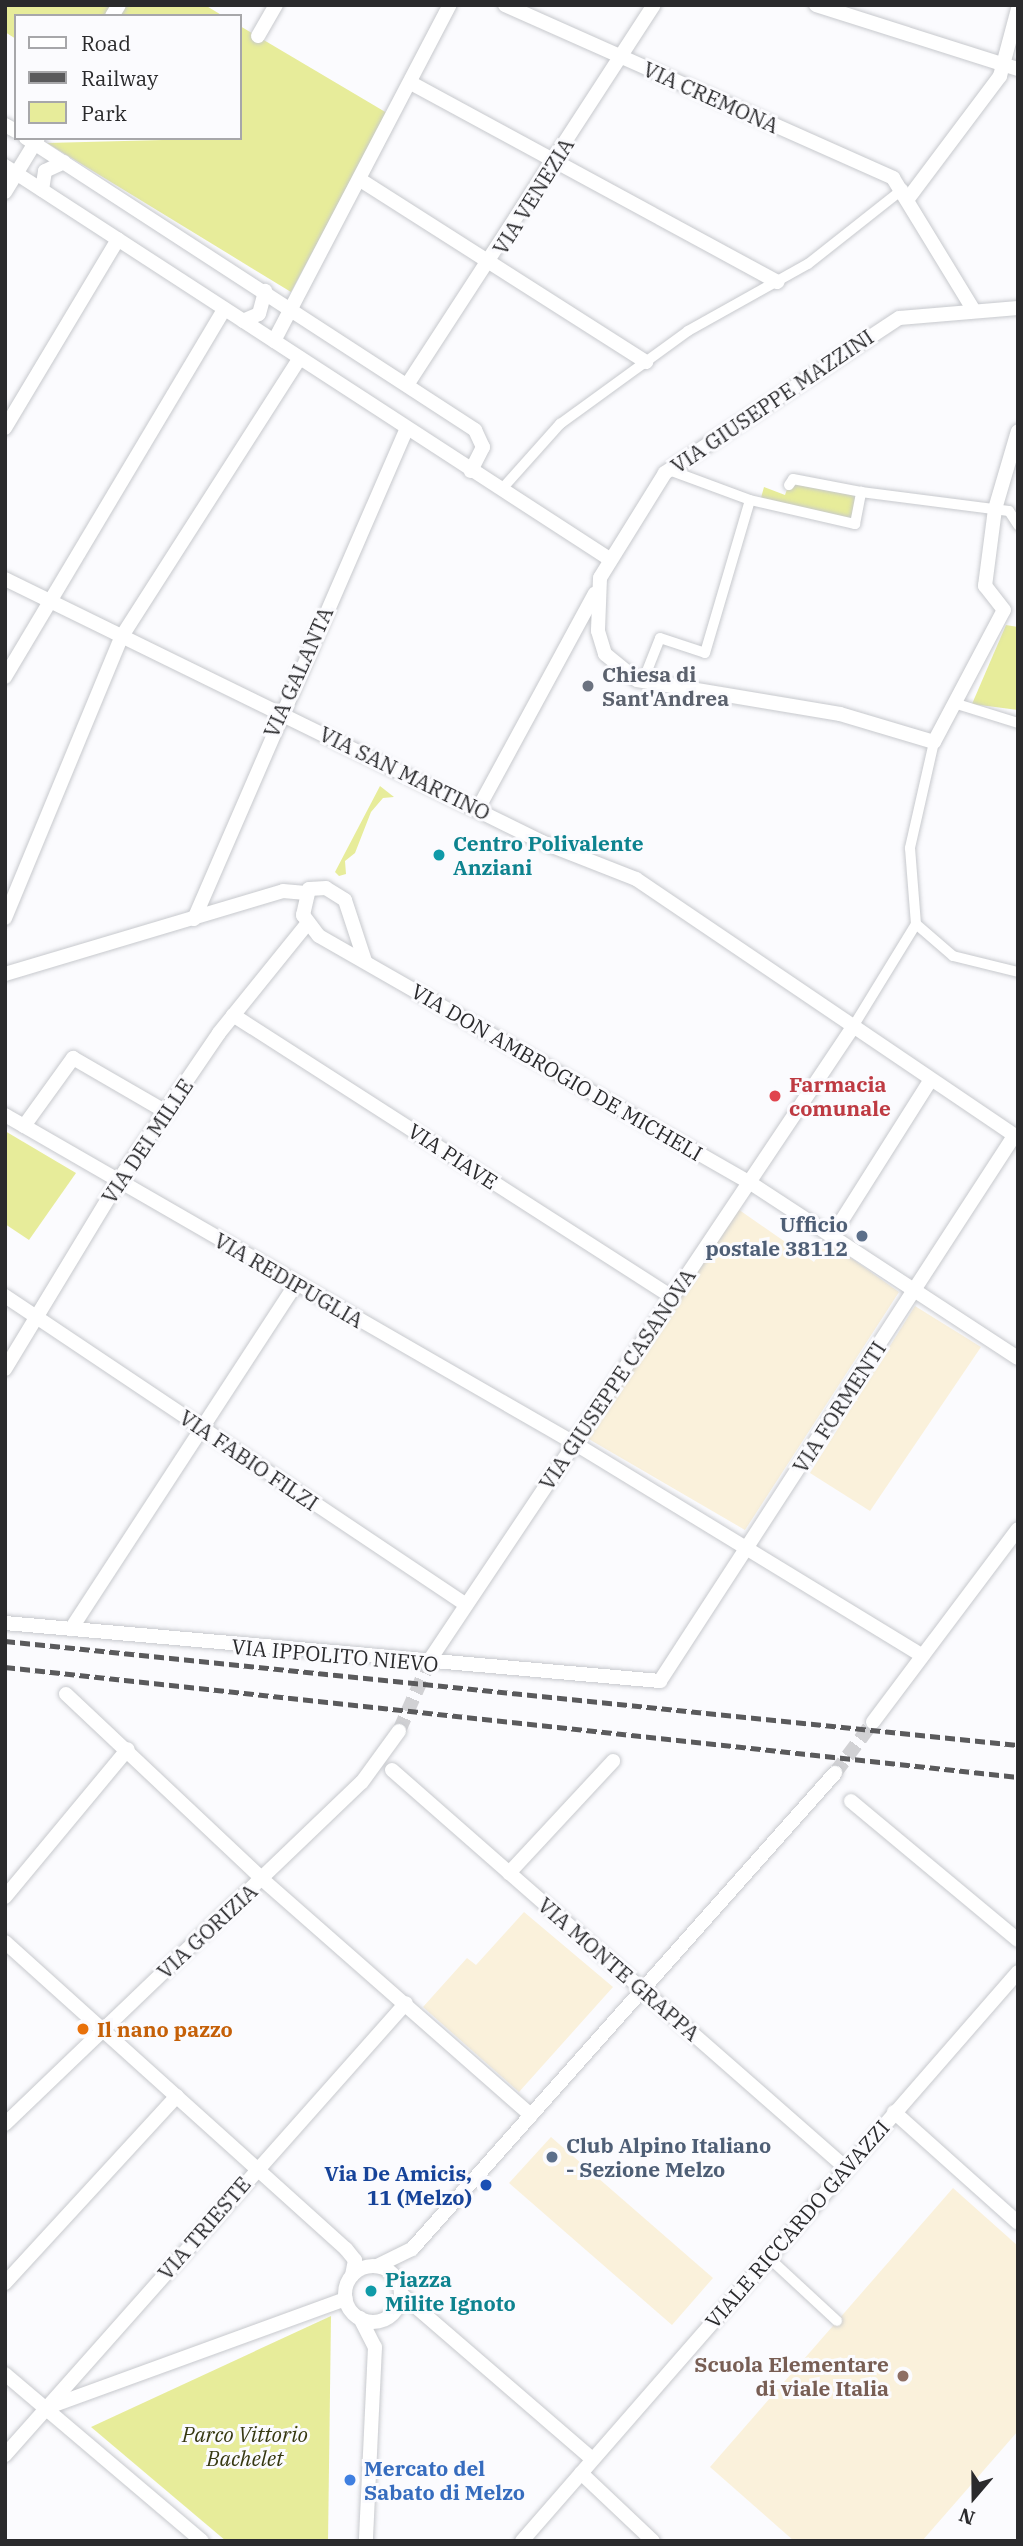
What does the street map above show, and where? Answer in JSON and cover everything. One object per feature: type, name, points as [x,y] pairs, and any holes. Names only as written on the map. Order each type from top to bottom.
[{"type":"street","points":[[258,36],[275,5]]},
{"type":"street","points":[[274,341],[362,181],[450,5]]},
{"type":"street","name":"VIA CREMONA","points":[[505,5],[622,57],[905,194]]},
{"type":"street","name":"VIA VENEZIA","points":[[407,385],[491,263],[654,5]]},
{"type":"street","points":[[816,5],[1011,68]]},
{"type":"street","points":[[500,490],[560,424],[646,362],[778,282],[905,194],[1011,68],[1018,9]]},
{"type":"street","points":[[411,83],[778,282]]},
{"type":"street","points":[[5,192],[10,170],[33,140],[480,433],[483,447],[471,471]]},
{"type":"street","points":[[42,190],[45,171],[64,162]]},
{"type":"street","points":[[10,170],[608,558]]},
{"type":"street","points":[[362,181],[646,362]]},
{"type":"street","points":[[905,194],[973,309]]},
{"type":"street","points":[[5,428],[118,239]]},
{"type":"street","points":[[243,321],[259,314],[265,291]]},
{"type":"street","name":"VIA GIUSEPPE MAZZINI","points":[[643,681],[620,672],[605,654],[599,595],[600,578],[608,558],[669,470],[883,326],[911,315],[1018,308]]},
{"type":"street","points":[[5,677],[46,600],[224,309]]},
{"type":"street","points":[[5,918],[122,636],[300,358]]},
{"type":"street","name":"VIA GALANTA","points":[[194,919],[278,713],[407,428]]},
{"type":"street","points":[[850,1030],[916,925],[910,848],[934,742],[957,704],[1003,612],[985,586],[995,509],[1018,431]]},
{"type":"street","points":[[669,470],[750,500],[855,524],[861,492]]},
{"type":"street","points":[[789,485],[793,479],[861,492],[1009,511],[1018,525]]},
{"type":"street","points":[[750,500],[705,653],[660,638],[643,681],[840,714],[934,742]]},
{"type":"street","points":[[479,807],[583,622],[600,578]]},
{"type":"street","name":"VIA SAN MARTINO","points":[[5,579],[278,713],[479,807],[542,842],[645,884],[850,1030],[1017,1135]]},
{"type":"street","points":[[957,704],[1018,723]]},
{"type":"street","points":[[5,974],[283,891],[306,893],[320,887],[345,900],[365,961]]},
{"type":"street","points":[[306,893],[306,925]]},
{"type":"street","name":"VIA DON AMBROGIO DE MICHELI","points":[[306,925],[749,1182],[1018,1358]]},
{"type":"street","name":"VIA DEI MILLE","points":[[5,1369],[118,1181],[233,1015],[306,925]]},
{"type":"street","points":[[916,925],[953,956],[1018,972]]},
{"type":"street","name":"VIA PIAVE","points":[[233,1015],[672,1297]]},
{"type":"street","name":"VIA GIUSEPPE CASANOVA","points":[[431,1658],[850,1030]]},
{"type":"street","points":[[24,1126],[73,1058],[166,1112]]},
{"type":"street","points":[[832,1236],[930,1081]]},
{"type":"street","name":"VIA REDIPUGLIA","points":[[5,1115],[574,1443],[921,1655]]},
{"type":"street","name":"VIA FORMENTI","points":[[664,1679],[1017,1135]]},
{"type":"street","points":[[71,1629],[295,1284]]},
{"type":"street","name":"VIA FABIO FILZI","points":[[5,1296],[462,1602]]},
{"type":"street","points":[[873,1722],[1018,1529]]},
{"type":"street","name":"VIA IPPOLITO NIEVO","points":[[5,1623],[650,1683],[664,1679]]},
{"type":"street","points":[[66,1694],[128,1749],[262,1880],[406,2003],[531,2115]]},
{"type":"street","name":"VIA GORIZIA","points":[[5,2124],[371,1773],[399,1731]]},
{"type":"street","points":[[5,1897],[128,1749]]},
{"type":"street","points":[[509,1872],[613,1761]]},
{"type":"street","name":"VIA MONTE GRAPPA","points":[[392,1770],[846,2168]]},
{"type":"street","points":[[352,2276],[412,2249],[835,1773]]},
{"type":"street","points":[[851,1801],[1018,1940]]},
{"type":"street","points":[[5,1942],[346,2249],[355,2260],[346,2299]]},
{"type":"street","name":"VIALE RICCARDO GAVAZZI","points":[[522,2541],[1018,1972]]},
{"type":"street","name":"VIA TRIESTE","points":[[5,2455],[406,2003]]},
{"type":"street","points":[[5,2283],[177,2096]]},
{"type":"street","points":[[894,2112],[1018,2223]]},
{"type":"street","points":[[366,2541],[376,2347],[394,2311],[412,2249]]},
{"type":"street","points":[[768,2257],[837,2321]]},
{"type":"street","points":[[377,2266],[400,2290],[593,2459]]},
{"type":"street","points":[[44,2409],[346,2299]]},
{"type":"street","points":[[346,2299],[376,2347]]},
{"type":"street","points":[[360,2318],[381,2320],[394,2311]]},
{"type":"street","points":[[5,2374],[202,2541]]},
{"type":"street","points":[[581,2473],[653,2541]]},
{"type":"shaded area","points":[[735,1207],[814,1262],[827,1241],[899,1292],[745,1530],[587,1438]]},
{"type":"shaded area","points":[[915,1306],[981,1347],[870,1511],[810,1473]]},
{"type":"shaded area","points":[[524,1912],[613,1987],[519,2092],[423,2007],[467,1958],[476,1965]]},
{"type":"shaded area","points":[[551,2137],[713,2278],[672,2325],[509,2183]]},
{"type":"shaded area","name":"Scuola Elementare di viale Italia","points":[[953,2188],[1018,2246],[1018,2431],[922,2541],[794,2541],[710,2467]]},
{"type":"green space","points":[[5,5],[205,5],[220,14],[14,14],[14,38],[5,32]]},
{"type":"green space","points":[[242,27],[387,113],[291,292],[47,143],[242,140]]},
{"type":"green space","points":[[792,475],[864,488],[857,526],[759,505],[764,487],[785,495]]},
{"type":"green space","points":[[1006,625],[1018,627],[1018,710],[972,704]]},
{"type":"green space","points":[[380,786],[394,797],[383,798],[371,812],[355,853],[345,861],[346,874],[339,876],[335,872]]},
{"type":"green space","points":[[5,1131],[76,1173],[29,1240],[5,1224]]},
{"type":"green space","name":"Parco Vittorio Bachelet","points":[[331,2316],[328,2541],[226,2541],[91,2427]]},
{"type":"tunnel","points":[[399,1731],[431,1658]]},
{"type":"tunnel","points":[[835,1773],[873,1722]]},
{"type":"railway","points":[[5,1641],[1018,1745]]},
{"type":"railway","points":[[5,1667],[1018,1777]]},
{"type":"place","name":"Chiesa di Sant'Andrea","points":[[588,686]]},
{"type":"place","name":"Centro Polivalente Anziani","points":[[439,855]]},
{"type":"place","name":"Farmacia comunale","points":[[775,1096]]},
{"type":"place","name":"Ufficio postale 38112","points":[[862,1236]]},
{"type":"place","name":"Il nano pazzo","points":[[83,2029]]},
{"type":"place","name":"Club Alpino Italiano - Sezione Melzo","points":[[552,2157]]},
{"type":"place","name":"Via De Amicis, 11 (Melzo)","points":[[486,2185]]},
{"type":"place","name":"Piazza Milite Ignoto","points":[[371,2291]]},
{"type":"place","name":"Scuola Elementare di viale Italia","points":[[903,2376]]},
{"type":"place","name":"Mercato del Sabato di Melzo","points":[[350,2480]]}]
